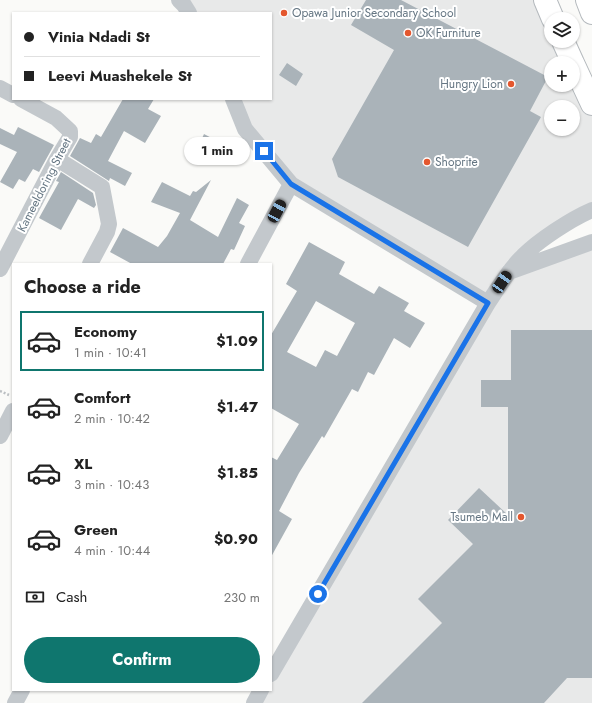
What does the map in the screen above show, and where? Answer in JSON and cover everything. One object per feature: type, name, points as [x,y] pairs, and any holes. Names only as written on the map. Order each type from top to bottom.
[{"type":"highway","points":[[545,0],[550,12]]},
{"type":"highway","points":[[587,0],[592,13]]},
{"type":"highway","points":[[580,78],[592,104]]},
{"type":"street","points":[[178,0],[184,5],[188,12]]},
{"type":"street","points":[[0,88],[12,94]]},
{"type":"street","name":"Kameeldoring Street","points":[[0,269],[56,159],[70,137],[70,132],[56,118],[23,100]]},
{"type":"street","points":[[233,100],[246,129],[291,184],[488,303]]},
{"type":"street","points":[[56,159],[102,187],[108,224],[107,232],[91,263]]},
{"type":"street","points":[[249,263],[291,184]]},
{"type":"street","points":[[272,672],[488,303],[509,272],[523,255],[573,218],[592,210]]},
{"type":"street","points":[[509,272],[592,242]]},
{"type":"street","points":[[0,436],[12,413]]},
{"type":"street","points":[[254,703],[261,691]]},
{"type":"shaded area","points":[[190,0],[545,0],[549,12],[544,12],[544,48],[566,48],[570,56],[544,56],[544,92],[580,92],[592,104],[592,210],[510,271],[592,242],[592,703],[254,703],[260,691],[272,691],[272,672],[488,303],[291,184],[234,100],[272,100],[272,12],[192,12]]},
{"type":"building","points":[[366,0],[401,0],[544,75],[544,85],[530,111],[541,117],[468,247],[338,177],[332,159],[394,50],[351,25]]},
{"type":"building","points":[[287,63],[303,74],[296,86],[279,75]]},
{"type":"building","points":[[122,100],[153,100],[148,109],[161,116],[145,143],[124,131],[108,161],[132,173],[125,186],[110,178],[109,181],[70,156],[80,138],[91,143],[96,134],[101,137]]},
{"type":"building","points":[[18,127],[54,145],[39,172],[33,169],[25,182],[19,179],[13,189],[0,182],[17,152],[0,144],[0,128],[14,135]]},
{"type":"building","points":[[204,134],[223,144],[217,157],[198,147]]},
{"type":"building","points":[[61,172],[93,193],[96,205],[94,208],[78,199],[61,230],[39,218],[59,182],[56,181]]},
{"type":"building","points":[[211,180],[190,220],[218,237],[237,198],[249,205],[239,223],[245,226],[234,250],[231,249],[224,263],[130,263],[110,252],[123,228],[158,247],[167,236],[180,213],[151,202],[162,182],[190,196],[193,191],[196,192]]},
{"type":"building","points":[[309,242],[345,262],[339,274],[374,294],[379,286],[409,303],[404,311],[425,323],[410,348],[394,338],[374,375],[368,372],[358,392],[352,389],[324,438],[322,436],[299,473],[279,511],[292,519],[272,555],[272,458],[277,460],[299,424],[272,409],[272,333],[297,291],[286,284]],"holes":[[[316,301],[355,323],[337,356],[325,350],[316,367],[287,352]]]},
{"type":"building","name":"Tsumeb Mall","points":[[511,330],[592,330],[592,678],[567,678],[544,703],[362,703],[442,623],[418,599],[473,544],[448,520],[479,488],[508,515],[508,407],[481,407],[481,380],[511,380]]},
{"type":"place","name":"Opawa Junior Secondary School","points":[[284,13]]},
{"type":"place","name":"OK Furniture","points":[[408,33]]},
{"type":"place","name":"Hungry Lion","points":[[511,84]]},
{"type":"place","name":"Shoprite","points":[[427,162]]},
{"type":"place","name":"Tsumeb Mall","points":[[521,517]]},
{"type":"route","points":[[264,151],[291,184],[488,303],[318,594]]}]
